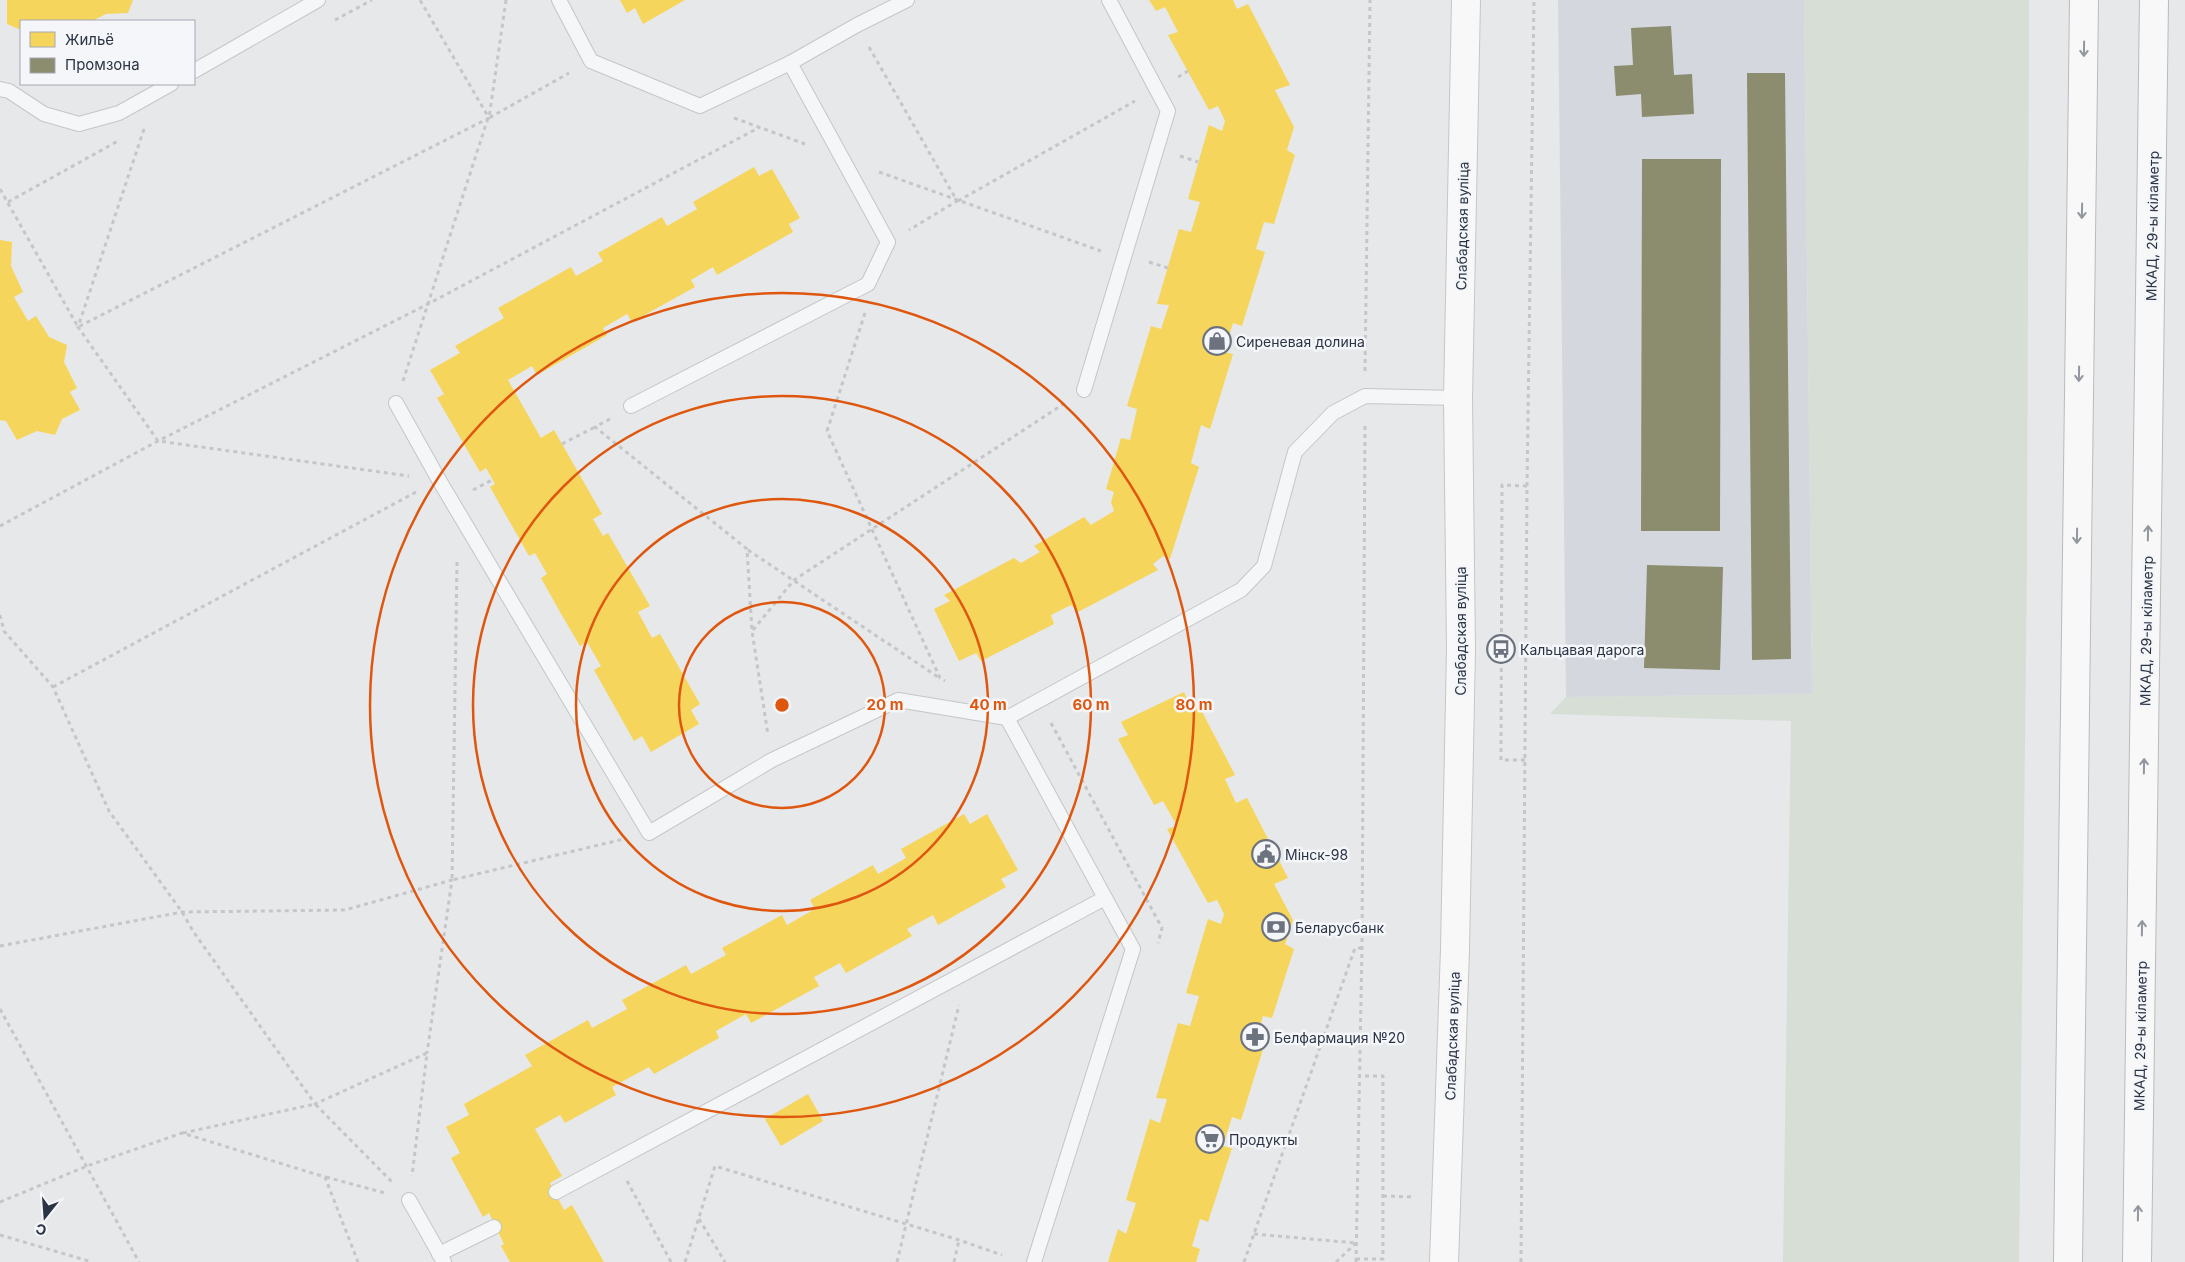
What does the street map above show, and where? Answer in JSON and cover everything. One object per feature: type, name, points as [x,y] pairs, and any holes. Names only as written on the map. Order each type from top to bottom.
[{"type":"main road","name":"Слабадская вуліца","points":[[1444,1262],[1455,949],[1461,649],[1458,398],[1466,0]]},
{"type":"main road","points":[[2068,1262],[2084,0]]},
{"type":"main road","name":"МКАД, 29-ы кіламетр","points":[[2137,1262],[2154,0]]},
{"type":"lane","points":[[195,70],[318,0]]},
{"type":"lane","points":[[559,0],[592,60],[700,106],[790,63],[857,25],[907,0]]},
{"type":"lane","points":[[1084,390],[1168,111],[1109,0]]},
{"type":"lane","points":[[631,406],[868,284],[888,242],[790,63]]},
{"type":"lane","points":[[0,88],[9,91],[44,114],[79,124],[119,113],[169,85]]},
{"type":"lane","points":[[396,403],[439,480],[649,833],[772,760],[898,700],[1007,718],[1241,590],[1264,566],[1295,452],[1333,413],[1365,396],[1458,398]]},
{"type":"lane","points":[[1007,718],[1133,949],[1034,1262]]},
{"type":"lane","points":[[556,1192],[1105,898]]},
{"type":"lane","points":[[409,1200],[442,1258],[494,1227]]},
{"type":"path","points":[[420,0],[489,118]]},
{"type":"path","points":[[396,403],[489,118],[506,0]]},
{"type":"path","points":[[1360,1076],[1383,1076],[1382,1259],[1356,1261],[1362,948],[1365,396],[1370,0]]},
{"type":"path","points":[[1521,1262],[1527,486],[1534,0]]},
{"type":"path","points":[[857,25],[957,201]]},
{"type":"path","points":[[78,327],[489,118],[592,60]]},
{"type":"path","points":[[888,242],[1156,89]]},
{"type":"path","points":[[78,327],[145,126]]},
{"type":"path","points":[[0,526],[158,441],[428,304],[760,127],[957,201],[1123,259]]},
{"type":"path","points":[[0,189],[78,327],[158,441],[439,480]]},
{"type":"path","points":[[1144,261],[1168,268]]},
{"type":"path","points":[[867,308],[827,431],[940,678]]},
{"type":"path","points":[[752,630],[794,580],[1084,390]]},
{"type":"path","points":[[562,444],[631,406]]},
{"type":"path","points":[[595,427],[747,549],[948,683]]},
{"type":"path","points":[[53,687],[439,480]]},
{"type":"path","points":[[1525,760],[1501,760],[1502,485],[1527,486]]},
{"type":"path","points":[[747,549],[752,630],[772,760]]},
{"type":"path","points":[[409,1200],[427,1053],[452,880],[457,561]]},
{"type":"path","points":[[0,615],[4,631],[53,687],[109,811],[182,912],[193,931],[315,1104],[409,1200]]},
{"type":"path","points":[[0,946],[182,912],[344,910],[452,880],[649,833]]},
{"type":"path","points":[[1244,1262],[1355,948],[1362,948]]},
{"type":"path","points":[[897,1262],[966,972]]},
{"type":"path","points":[[0,1009],[139,1262]]},
{"type":"path","points":[[0,1202],[87,1166],[182,1133],[315,1104],[427,1053]]},
{"type":"path","points":[[182,1133],[325,1177],[409,1200]]},
{"type":"path","points":[[616,1160],[671,1262]]},
{"type":"path","points":[[685,1262],[715,1166],[959,1240],[1002,1255]]},
{"type":"path","points":[[325,1177],[358,1262]]},
{"type":"path","points":[[699,1219],[725,1262]]},
{"type":"path","points":[[0,1234],[92,1262]]},
{"type":"path","points":[[1254,1234],[1356,1242]]},
{"type":"path","points":[[954,1262],[959,1240]]},
{"type":"path","points":[[1338,1261],[1356,1242]]},
{"type":"shaded area","points":[[1558,0],[1804,0],[1812,694],[1566,697]]},
{"type":"shaded area","points":[[1804,0],[2029,0],[2027,563],[2019,1262],[1783,1262],[1791,721],[1550,714],[1566,697],[1812,694]]},
{"type":"building: Жильё","points":[[7,0],[133,0],[128,13],[106,14],[94,20],[20,20],[20,30],[7,24]]},
{"type":"building: Жильё","points":[[620,0],[685,0],[643,24],[635,8],[627,13]]},
{"type":"building: Жильё","points":[[1149,0],[1233,0],[1237,9],[1248,4],[1290,85],[1275,90],[1294,127],[1287,150],[1295,155],[1274,224],[1264,222],[1256,249],[1265,252],[1242,326],[1233,323],[1224,352],[1233,354],[1210,429],[1201,425],[1191,463],[1199,467],[1170,559],[1163,556],[1153,564],[1158,570],[1078,612],[1071,605],[1051,615],[1054,624],[981,661],[976,653],[959,661],[934,609],[950,601],[944,595],[1014,558],[1021,563],[1040,552],[1034,546],[1084,517],[1091,525],[1114,511],[1111,502],[1114,492],[1106,489],[1121,438],[1130,440],[1137,409],[1127,406],[1151,326],[1161,329],[1169,305],[1157,304],[1179,229],[1191,232],[1200,202],[1188,199],[1209,125],[1222,131],[1225,121],[1218,106],[1209,110],[1168,35],[1178,32],[1165,7],[1156,11]]},
{"type":"building: Жильё","points":[[754,167],[759,176],[772,169],[800,218],[789,224],[793,232],[717,275],[713,267],[691,280],[695,287],[632,322],[627,314],[603,328],[607,335],[537,375],[532,366],[508,380],[541,438],[554,430],[602,514],[593,519],[603,536],[608,533],[650,606],[638,612],[652,638],[660,634],[700,704],[691,710],[699,724],[651,752],[642,736],[634,741],[594,670],[601,666],[587,642],[580,646],[541,578],[547,574],[535,553],[529,556],[490,487],[495,484],[486,468],[480,472],[437,398],[444,394],[430,370],[460,353],[455,346],[504,318],[498,308],[571,267],[576,276],[603,261],[598,253],[662,217],[667,226],[697,209],[693,202]]},
{"type":"building: Жильё","points":[[0,240],[12,242],[11,266],[23,292],[14,297],[28,321],[36,316],[49,337],[67,345],[64,362],[77,388],[70,392],[80,410],[62,419],[55,435],[37,431],[17,440],[6,421],[0,420]]},
{"type":"building: Жильё","points":[[1184,692],[1190,706],[1197,702],[1235,775],[1225,779],[1236,803],[1247,798],[1288,878],[1274,884],[1293,920],[1285,944],[1294,949],[1272,1018],[1263,1016],[1255,1043],[1264,1046],[1241,1120],[1232,1117],[1223,1146],[1232,1148],[1208,1222],[1200,1219],[1192,1246],[1200,1249],[1196,1262],[1108,1262],[1118,1229],[1126,1234],[1136,1203],[1126,1200],[1150,1119],[1160,1123],[1167,1099],[1156,1098],[1178,1023],[1190,1026],[1199,996],[1186,993],[1208,919],[1221,924],[1224,914],[1217,900],[1208,903],[1167,829],[1177,826],[1163,801],[1154,805],[1118,739],[1128,735],[1121,722]]},
{"type":"building: Жильё","points":[[964,814],[970,824],[987,814],[1018,870],[1001,879],[1006,887],[938,925],[933,915],[907,929],[912,936],[846,973],[840,963],[814,977],[819,986],[751,1023],[746,1014],[716,1031],[719,1038],[654,1074],[649,1067],[612,1087],[616,1095],[565,1123],[560,1115],[535,1129],[562,1176],[550,1183],[564,1210],[572,1205],[604,1262],[510,1262],[501,1246],[504,1244],[489,1213],[483,1217],[451,1158],[460,1153],[446,1127],[469,1115],[464,1104],[532,1066],[525,1055],[588,1020],[592,1028],[627,1009],[622,1000],[686,965],[691,974],[726,955],[722,948],[782,915],[787,925],[815,909],[810,900],[873,865],[878,874],[906,858],[901,849]]},
{"type":"building: Жильё","points":[[808,1094],[823,1121],[781,1146],[765,1119]]},
{"type":"building: Промзона","points":[[1671,26],[1674,75],[1692,74],[1694,114],[1642,117],[1641,94],[1616,96],[1614,66],[1633,65],[1631,28]]},
{"type":"building: Промзона","points":[[1747,73],[1785,73],[1791,659],[1752,660]]},
{"type":"building: Промзона","points":[[1642,159],[1721,159],[1720,531],[1641,531]]},
{"type":"building: Промзона","points":[[1647,565],[1723,567],[1720,670],[1644,668]]},
{"type":"place","name":"Сиреневая долина","points":[[1217,341]]},
{"type":"place","name":"Кальцавая дарога","points":[[1501,649]]},
{"type":"place","name":"Мінск-98","points":[[1266,854]]},
{"type":"place","name":"Беларусбанк","points":[[1276,927]]},
{"type":"place","name":"Белфармация №20","points":[[1255,1037]]},
{"type":"place","name":"Продукты","points":[[1210,1139]]}]
